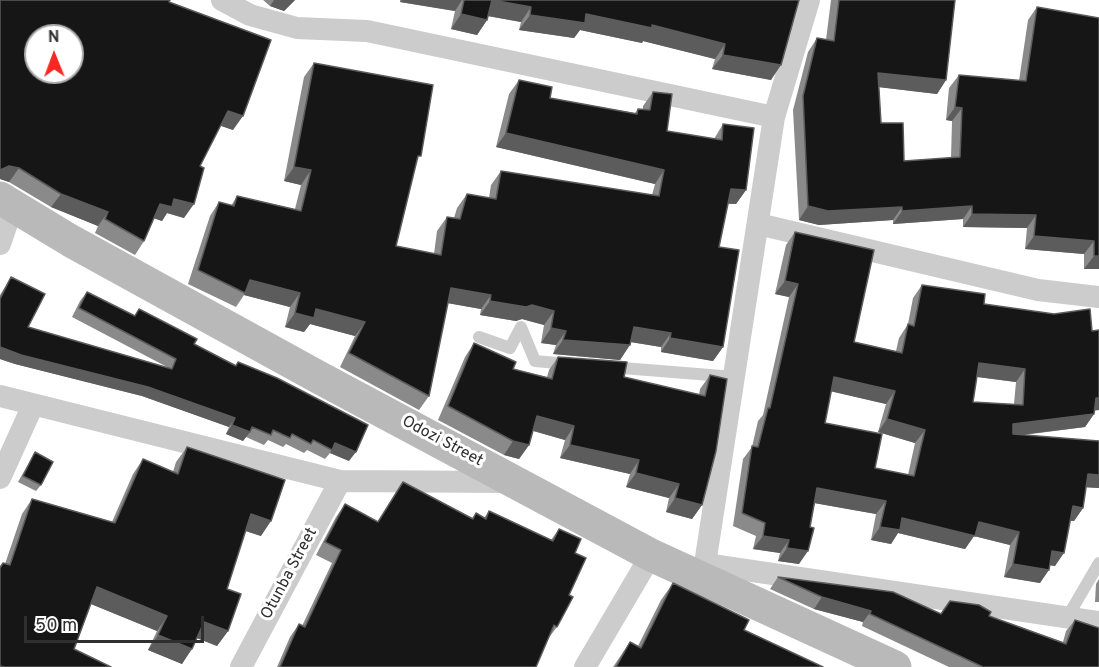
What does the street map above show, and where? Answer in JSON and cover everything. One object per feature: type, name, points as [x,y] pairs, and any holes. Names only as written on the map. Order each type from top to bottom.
[{"type":"main road","name":"Odozi Street","points":[[7,202],[71,241],[320,378],[651,555],[713,575],[895,667]]},
{"type":"street","points":[[222,0],[250,15],[297,28],[367,31],[774,117]]},
{"type":"street","points":[[809,0],[774,117],[735,377],[713,575],[1068,616],[1099,622]]},
{"type":"street","points":[[0,244],[7,202]]},
{"type":"street","points":[[758,224],[1038,290],[1099,297]]},
{"type":"street","points":[[0,396],[340,481],[517,482]]},
{"type":"street","points":[[0,478],[33,405]]},
{"type":"street","name":"Otunba Street","points":[[241,667],[340,481]]},
{"type":"street","points":[[585,667],[651,555]]},
{"type":"lane","points":[[479,337],[510,348],[521,327],[535,361],[735,377]]},
{"type":"lane","points":[[1068,616],[1099,562]]},
{"type":"building","points":[[0,0],[170,0],[169,2],[271,40],[243,116],[228,111],[200,166],[204,168],[194,204],[174,199],[172,207],[160,204],[144,241],[105,219],[108,212],[61,194],[19,168],[9,166],[0,170]]},
{"type":"building","points":[[464,0],[492,0],[487,20],[461,14]]},
{"type":"building","points":[[492,0],[799,0],[781,65],[723,55],[725,44],[652,25],[652,28],[586,14],[585,23],[530,15],[531,7]]},
{"type":"building","points":[[839,0],[955,0],[946,80],[878,73],[881,123],[903,123],[904,161],[960,157],[962,108],[955,107],[959,75],[1026,81],[1037,7],[1099,18],[1099,256],[1094,256],[1094,241],[1034,236],[1036,215],[972,214],[972,206],[902,211],[902,207],[828,211],[808,206],[803,96],[817,38],[834,41]]},
{"type":"building","points":[[314,63],[433,85],[421,156],[418,156],[396,246],[441,255],[447,217],[460,219],[467,194],[496,199],[501,171],[659,196],[664,170],[506,133],[519,80],[552,87],[550,98],[637,114],[638,109],[650,110],[653,92],[672,94],[667,131],[722,140],[723,124],[754,128],[746,190],[731,189],[719,247],[739,250],[723,347],[670,338],[671,333],[634,327],[630,345],[563,340],[566,331],[551,328],[554,311],[532,305],[526,307],[490,301],[491,295],[451,288],[429,396],[349,353],[365,322],[316,309],[314,318],[295,313],[300,293],[250,280],[245,293],[198,270],[219,202],[234,206],[237,196],[301,211],[311,170],[294,167]]},
{"type":"building","points":[[795,232],[874,250],[854,342],[902,353],[908,324],[914,326],[922,285],[985,294],[984,304],[1054,314],[1090,309],[1092,331],[1099,330],[1099,398],[1096,398],[1094,414],[1013,424],[1013,434],[1099,441],[1099,475],[1088,474],[1083,508],[1073,506],[1064,553],[1052,551],[1049,570],[1013,564],[1019,532],[979,522],[975,536],[902,518],[900,530],[880,527],[886,501],[817,488],[810,527],[814,528],[808,551],[787,548],[789,540],[763,536],[765,523],[742,513],[752,446],[758,447],[768,408],[770,408],[798,284],[785,281]],"holes":[[[979,363],[1025,369],[1023,405],[973,402]],[[834,377],[895,391],[887,419],[925,430],[914,476],[875,468],[882,434],[825,423]]]},
{"type":"building","points":[[11,277],[45,294],[28,327],[172,369],[176,359],[79,308],[87,292],[135,316],[139,309],[197,339],[194,344],[236,366],[238,362],[277,378],[368,425],[356,452],[335,443],[332,450],[313,440],[311,444],[292,434],[290,438],[273,430],[271,435],[252,427],[250,432],[232,425],[235,418],[148,387],[21,355],[0,347],[0,299]]},
{"type":"building","points":[[474,343],[516,362],[513,369],[552,379],[558,357],[627,362],[624,377],[705,396],[710,375],[727,379],[716,451],[702,505],[675,498],[679,484],[636,473],[639,460],[570,445],[574,426],[537,416],[529,445],[513,441],[448,406]]},
{"type":"building","points":[[187,447],[285,480],[271,521],[251,514],[227,589],[241,594],[228,631],[204,622],[192,649],[158,635],[167,616],[97,587],[74,649],[111,667],[0,666],[0,568],[3,563],[10,565],[32,499],[115,523],[143,459],[178,474]]},
{"type":"building","points":[[35,452],[53,462],[41,485],[23,476]]},
{"type":"building","points":[[403,482],[473,519],[476,513],[486,519],[489,511],[553,541],[559,529],[581,539],[575,553],[586,558],[569,595],[573,597],[557,627],[554,625],[536,667],[280,667],[299,624],[305,627],[341,550],[325,542],[345,504],[378,522]]},
{"type":"building","points":[[778,577],[893,592],[941,614],[950,601],[979,605],[991,612],[989,616],[1066,644],[1075,620],[1099,628],[1099,667],[983,667],[870,614],[871,611],[822,597]]},
{"type":"building","points":[[673,583],[749,620],[744,630],[823,667],[616,667],[630,642],[641,648]]}]
